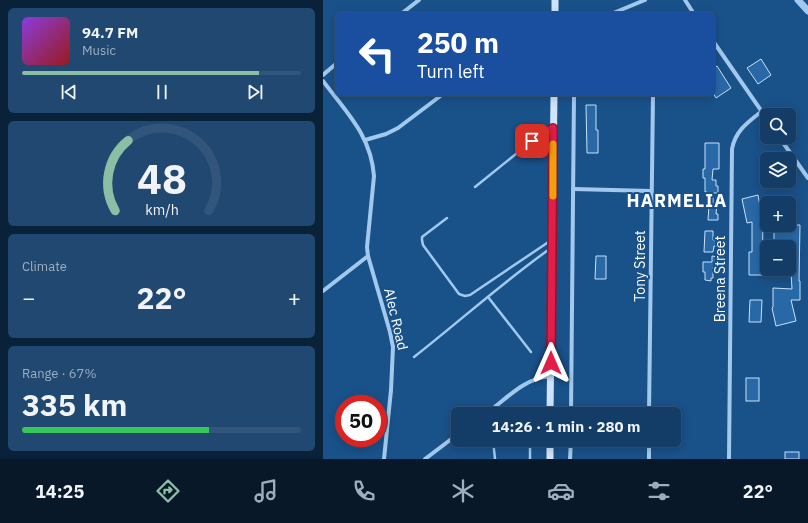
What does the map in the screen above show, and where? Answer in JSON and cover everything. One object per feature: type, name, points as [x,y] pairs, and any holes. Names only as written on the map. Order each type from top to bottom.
[{"type":"main road","points":[[555,0],[555,12]]},
{"type":"main road","points":[[550,407],[554,96]]},
{"type":"main road","points":[[550,447],[550,459]]},
{"type":"street","points":[[404,12],[419,0]]},
{"type":"street","points":[[615,12],[635,2],[645,0]]},
{"type":"street","points":[[685,0],[693,12]]},
{"type":"street","points":[[797,0],[808,11]]},
{"type":"street","points":[[715,48],[760,110]]},
{"type":"street","points":[[323,75],[335,65]]},
{"type":"street","name":"Alec Road","points":[[323,81],[365,140],[373,166],[374,176],[367,247],[368,256],[393,347],[392,383],[384,459]]},
{"type":"street","points":[[365,140],[386,134],[397,128],[440,96]]},
{"type":"street","points":[[571,407],[574,96]]},
{"type":"street","name":"Tony Street","points":[[649,407],[653,96]]},
{"type":"street","name":"Breena Street","points":[[729,459],[732,149],[734,140],[739,131],[760,112]]},
{"type":"street","points":[[784,144],[808,178]]},
{"type":"street","points":[[573,189],[651,191]]},
{"type":"street","points":[[323,291],[368,256]]},
{"type":"street","points":[[495,407],[518,388],[532,380],[551,376]]},
{"type":"street","points":[[425,459],[451,439]]},
{"type":"street","points":[[570,459],[571,447]]},
{"type":"street","points":[[649,447],[649,459]]},
{"type":"lane","points":[[475,187],[532,141],[553,128]]},
{"type":"lane","points":[[447,218],[423,237],[423,245],[459,294],[465,296],[470,295],[552,239]]},
{"type":"lane","points":[[414,357],[452,328],[477,304],[552,247]]},
{"type":"lane","points":[[488,297],[531,352]]},
{"type":"lane","points":[[494,447],[495,459]]},
{"type":"lane","points":[[530,447],[530,459]]},
{"type":"building","points":[[761,59],[771,75],[758,84],[747,68]]},
{"type":"building","points":[[717,66],[731,88],[716,98],[715,96],[715,68]]},
{"type":"building","points":[[586,105],[596,105],[598,153],[587,153]]},
{"type":"building","points":[[705,143],[719,143],[719,169],[713,169],[712,180],[716,180],[716,186],[718,186],[718,193],[713,193],[713,204],[717,204],[716,214],[718,214],[718,220],[708,220],[709,205],[707,205],[707,192],[705,192],[705,178],[703,178],[703,169],[705,169]]},
{"type":"building","points":[[758,195],[760,206],[760,232],[763,232],[763,240],[760,240],[760,275],[749,275],[749,252],[752,252],[752,222],[747,223],[742,199]]},
{"type":"building","points":[[796,225],[800,225],[800,300],[791,300],[796,321],[776,326],[772,308],[773,288],[792,289],[791,276],[796,276],[796,240],[774,240],[774,232],[796,232]]},
{"type":"building","points":[[705,231],[713,231],[713,240],[717,240],[717,246],[714,246],[713,252],[704,252]]},
{"type":"building","points":[[596,256],[606,256],[606,279],[595,279]]},
{"type":"building","points":[[712,256],[718,257],[718,267],[713,267],[713,278],[711,278],[711,281],[705,280],[703,262],[712,262]]},
{"type":"building","points":[[750,300],[762,300],[761,322],[749,322]]},
{"type":"building","points":[[746,378],[759,378],[759,401],[746,401]]},
{"type":"building","points":[[785,452],[799,452],[799,459],[785,459]]},
{"type":"slow traffic","points":[[553,144],[553,196]]},
{"type":"district","name":"HARMELIA","points":[[677,200]]},
{"type":"route","points":[[532,141],[553,128],[551,363]]}]
